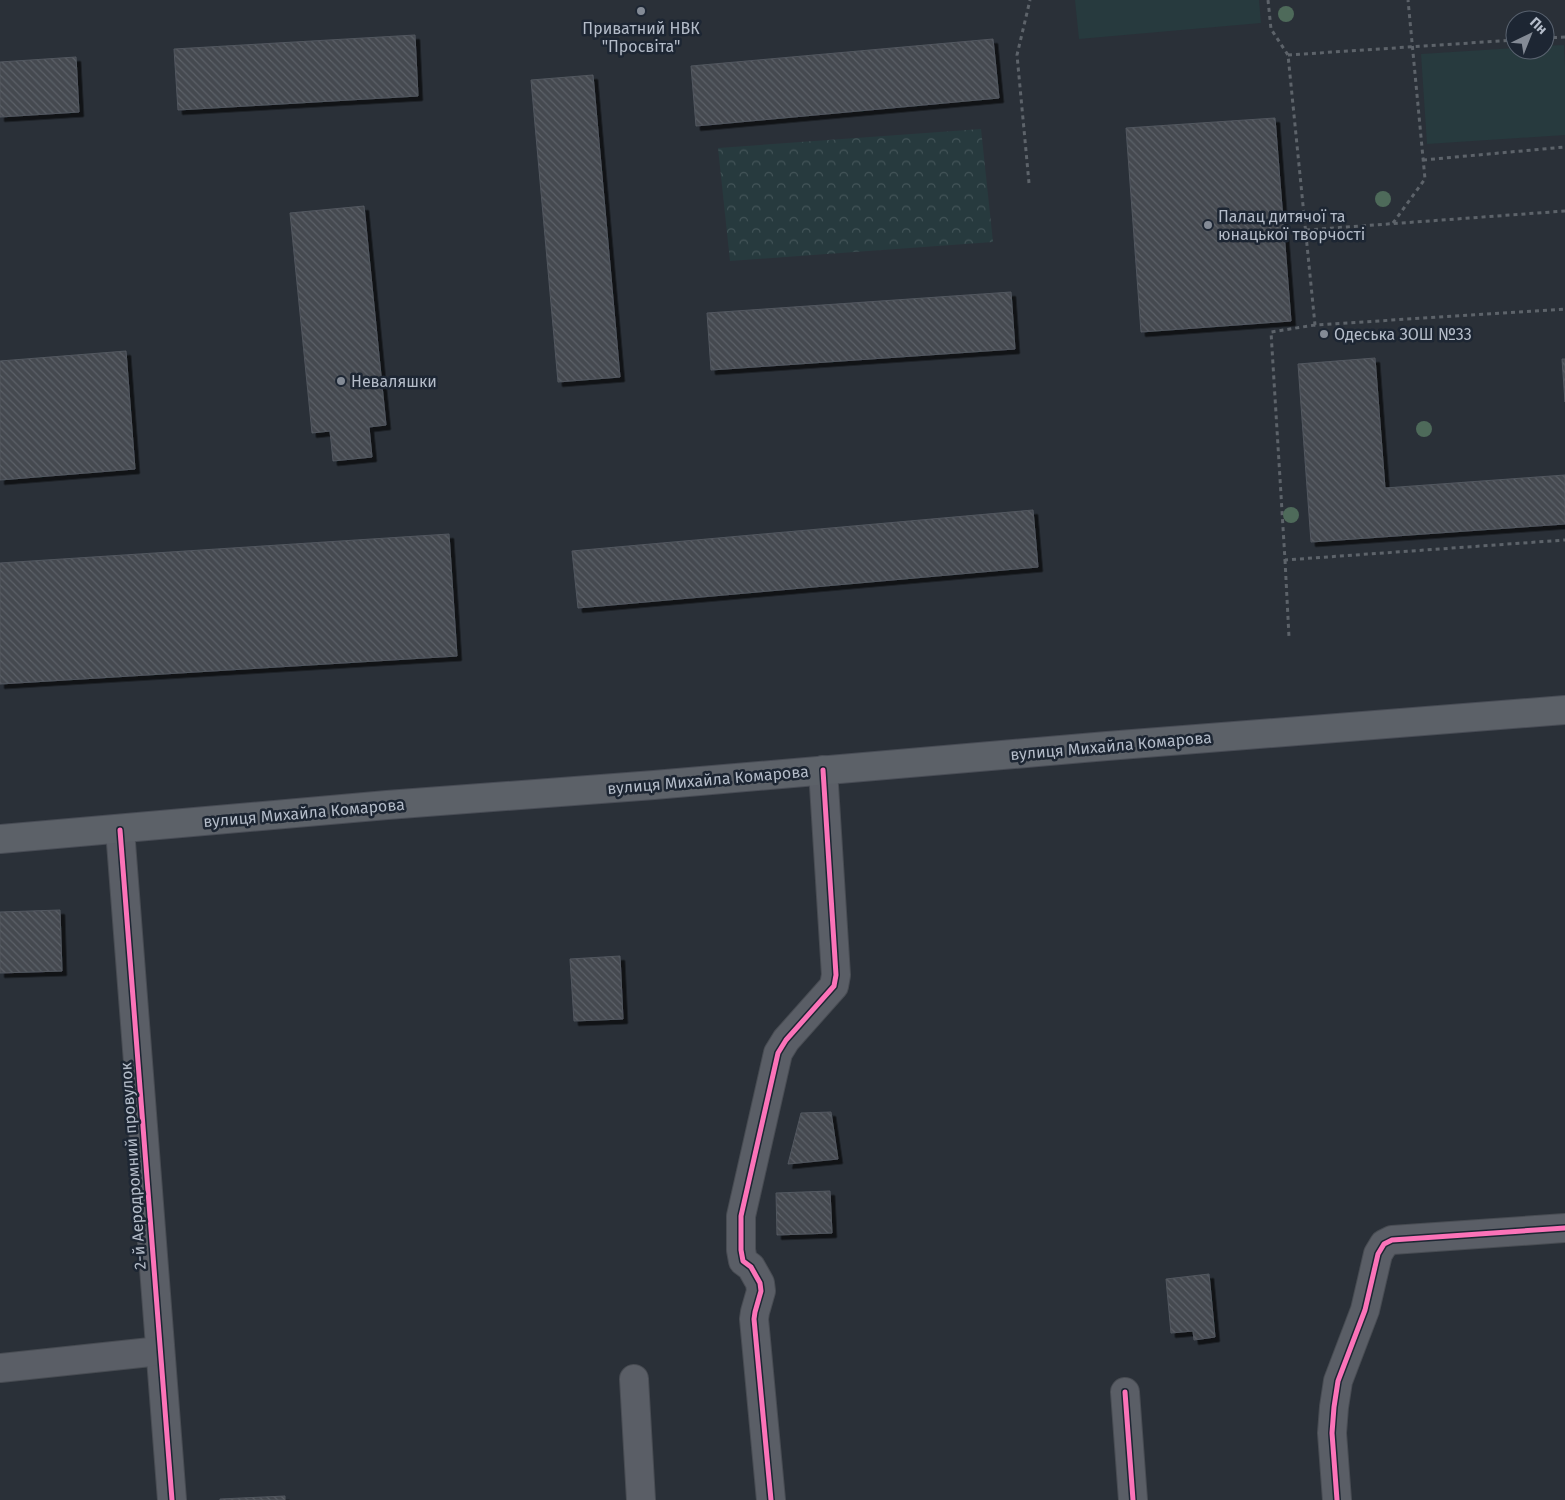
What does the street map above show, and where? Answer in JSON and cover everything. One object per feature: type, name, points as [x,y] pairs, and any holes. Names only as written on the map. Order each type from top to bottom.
[{"type":"main road","name":"вулиця Михайла Комарова","points":[[0,839],[120,830],[387,805],[1565,710]]},
{"type":"street","points":[[771,1500],[754,1319],[761,1291],[756,1274],[743,1261],[741,1250],[741,1216],[778,1053],[786,1040],[834,986],[836,975],[822,770]]},
{"type":"street","name":"2-й Аеродромний провулок","points":[[120,830],[172,1500]]},
{"type":"street","points":[[1337,1500],[1332,1433],[1338,1381],[1364,1310],[1378,1254],[1384,1244],[1392,1240],[1565,1228]]},
{"type":"street","points":[[0,1368],[160,1351]]},
{"type":"street","points":[[634,1379],[641,1500]]},
{"type":"street","points":[[1125,1392],[1133,1500]]},
{"type":"path","points":[[1029,183],[1017,55],[1030,0]]},
{"type":"path","points":[[1268,0],[1271,29],[1288,55],[1315,324]]},
{"type":"path","points":[[1393,223],[1425,179],[1408,0]]},
{"type":"path","points":[[1288,55],[1505,41]]},
{"type":"path","points":[[1423,160],[1565,147]]},
{"type":"path","points":[[1306,230],[1565,210]]},
{"type":"path","points":[[1289,637],[1271,332],[1315,324],[1565,309]]},
{"type":"path","points":[[1285,560],[1565,540]]},
{"type":"green space","points":[[1075,0],[1259,0],[1261,23],[1079,39]]},
{"type":"green space","points":[[1555,45],[1564,45],[1565,135],[1427,144],[1421,54],[1505,49],[1505,60],[1555,60]]},
{"type":"green space","points":[[981,129],[993,242],[730,261],[718,148]]},
{"type":"building","points":[[415,35],[418,96],[178,110],[174,49]]},
{"type":"building","points":[[993,39],[999,98],[696,126],[691,66]]},
{"type":"building","points":[[76,57],[79,112],[0,117],[0,62]]},
{"type":"building","points":[[593,75],[620,377],[558,382],[531,80]]},
{"type":"building","name":"Палац дитячої та юнацької творчості","points":[[1275,118],[1291,321],[1141,332],[1126,128]]},
{"type":"building","points":[[364,206],[386,425],[369,427],[372,457],[333,461],[330,431],[312,433],[290,213]]},
{"type":"building","points":[[1011,292],[1015,349],[711,370],[707,313]]},
{"type":"building","points":[[126,351],[135,469],[0,480],[0,361]]},
{"type":"building","points":[[1375,358],[1385,488],[1565,475],[1565,524],[1311,542],[1298,364]]},
{"type":"building","points":[[1562,359],[1565,359],[1565,402]]},
{"type":"building","points":[[1033,510],[1038,567],[578,608],[572,551]]},
{"type":"building","points":[[449,534],[457,656],[0,684],[0,563]]},
{"type":"building","points":[[60,910],[62,971],[0,973],[0,912]]},
{"type":"building","points":[[620,956],[623,1019],[574,1021],[570,959]]},
{"type":"building","points":[[831,1112],[838,1159],[788,1164],[801,1113]]},
{"type":"building","points":[[830,1191],[832,1233],[777,1235],[776,1193]]},
{"type":"building","points":[[1209,1274],[1215,1337],[1194,1340],[1193,1331],[1171,1333],[1166,1279]]},
{"type":"building","points":[[285,1496],[285,1500],[220,1500],[220,1499]]},
{"type":"cycle path","points":[[771,1500],[754,1319],[761,1291],[760,1283],[751,1267],[743,1261],[741,1250],[741,1216],[778,1053],[786,1040],[834,986],[836,975],[823,770]]},
{"type":"cycle path","points":[[120,830],[172,1500]]},
{"type":"cycle path","points":[[1337,1500],[1332,1433],[1338,1381],[1365,1310],[1378,1254],[1384,1244],[1392,1240],[1565,1228]]},
{"type":"cycle path","points":[[1125,1392],[1133,1500]]},
{"type":"place","name":"Приватний НВК \"Просвіта\"","points":[[641,11]]},
{"type":"place","name":"Палац дитячої та юнацької творчості","points":[[1208,225]]},
{"type":"place","name":"Одеська ЗОШ №33","points":[[1324,334]]},
{"type":"place","name":"Неваляшки","points":[[341,381]]}]
